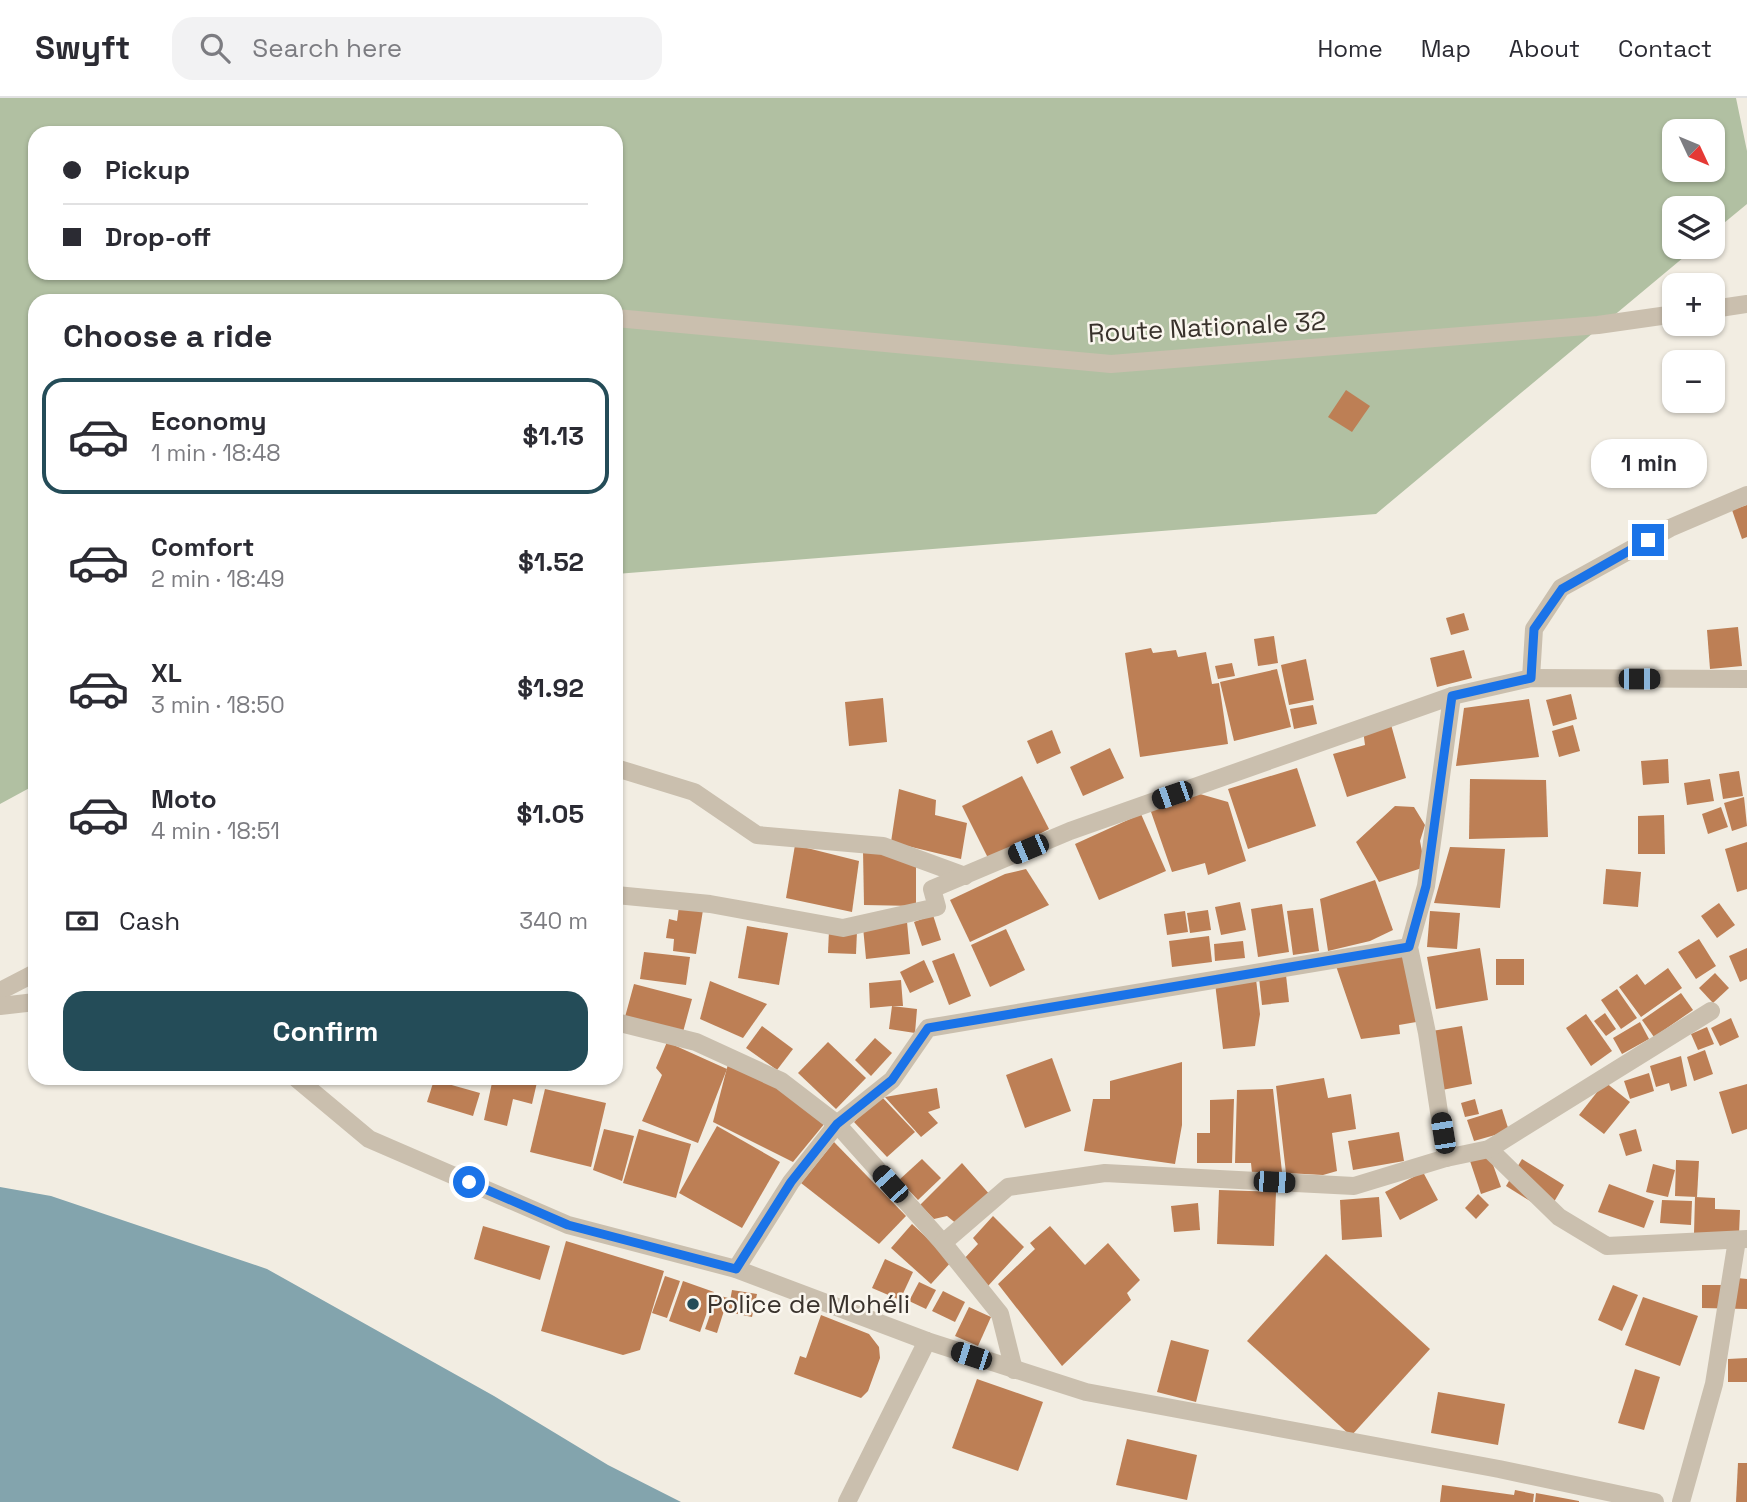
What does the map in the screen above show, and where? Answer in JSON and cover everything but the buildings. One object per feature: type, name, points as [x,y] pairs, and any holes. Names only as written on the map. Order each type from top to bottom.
[{"type":"street","points":[[1725,307],[1747,304]]},
{"type":"street","name":"Route Nationale 32","points":[[623,319],[1111,365],[1598,325],[1662,316]]},
{"type":"street","points":[[1531,678],[1534,629],[1562,589],[1670,528],[1747,495]]},
{"type":"street","points":[[623,896],[710,904],[844,928],[937,907],[932,889],[1070,831],[1452,696],[1531,678],[1747,679]]},
{"type":"street","points":[[1446,1158],[1427,1033],[1409,947],[1426,886],[1452,696]]},
{"type":"street","points":[[623,770],[694,792],[757,835],[883,846],[965,876]]},
{"type":"street","points":[[736,1269],[791,1182],[837,1124],[892,1080],[928,1028],[1409,947]]},
{"type":"street","points":[[0,991],[28,977]]},
{"type":"street","points":[[0,1006],[28,1003]]},
{"type":"street","points":[[943,1243],[1008,1187],[1105,1173],[1354,1186],[1446,1158],[1489,1149],[1711,1012]]},
{"type":"street","points":[[623,1025],[696,1042],[780,1081],[837,1124],[943,1243],[1000,1314],[1014,1370]]},
{"type":"street","points":[[304,1085],[369,1139],[568,1225],[736,1269],[927,1341],[1014,1370],[1086,1392],[1499,1469],[1655,1502]]},
{"type":"street","points":[[1489,1149],[1559,1217],[1607,1246],[1742,1240],[1714,1384],[1681,1502]]},
{"type":"street","points":[[847,1502],[927,1341]]},
{"type":"green space","points":[[0,98],[1736,98],[1747,151],[1747,204],[1725,222],[1725,196],[1662,196],[1662,259],[1682,259],[1376,514],[623,573],[623,294],[28,294],[28,789],[0,804]]},
{"type":"water","points":[[0,1187],[51,1196],[267,1269],[494,1396],[608,1465],[681,1502],[0,1502]]},
{"type":"place","name":"Police de Mohéli","points":[[693,1304]]},
{"type":"route","points":[[469,1182],[568,1225],[736,1269],[791,1182],[837,1124],[892,1080],[928,1028],[1409,947],[1426,886],[1452,696],[1531,678],[1534,629],[1562,589],[1648,540]]}]
